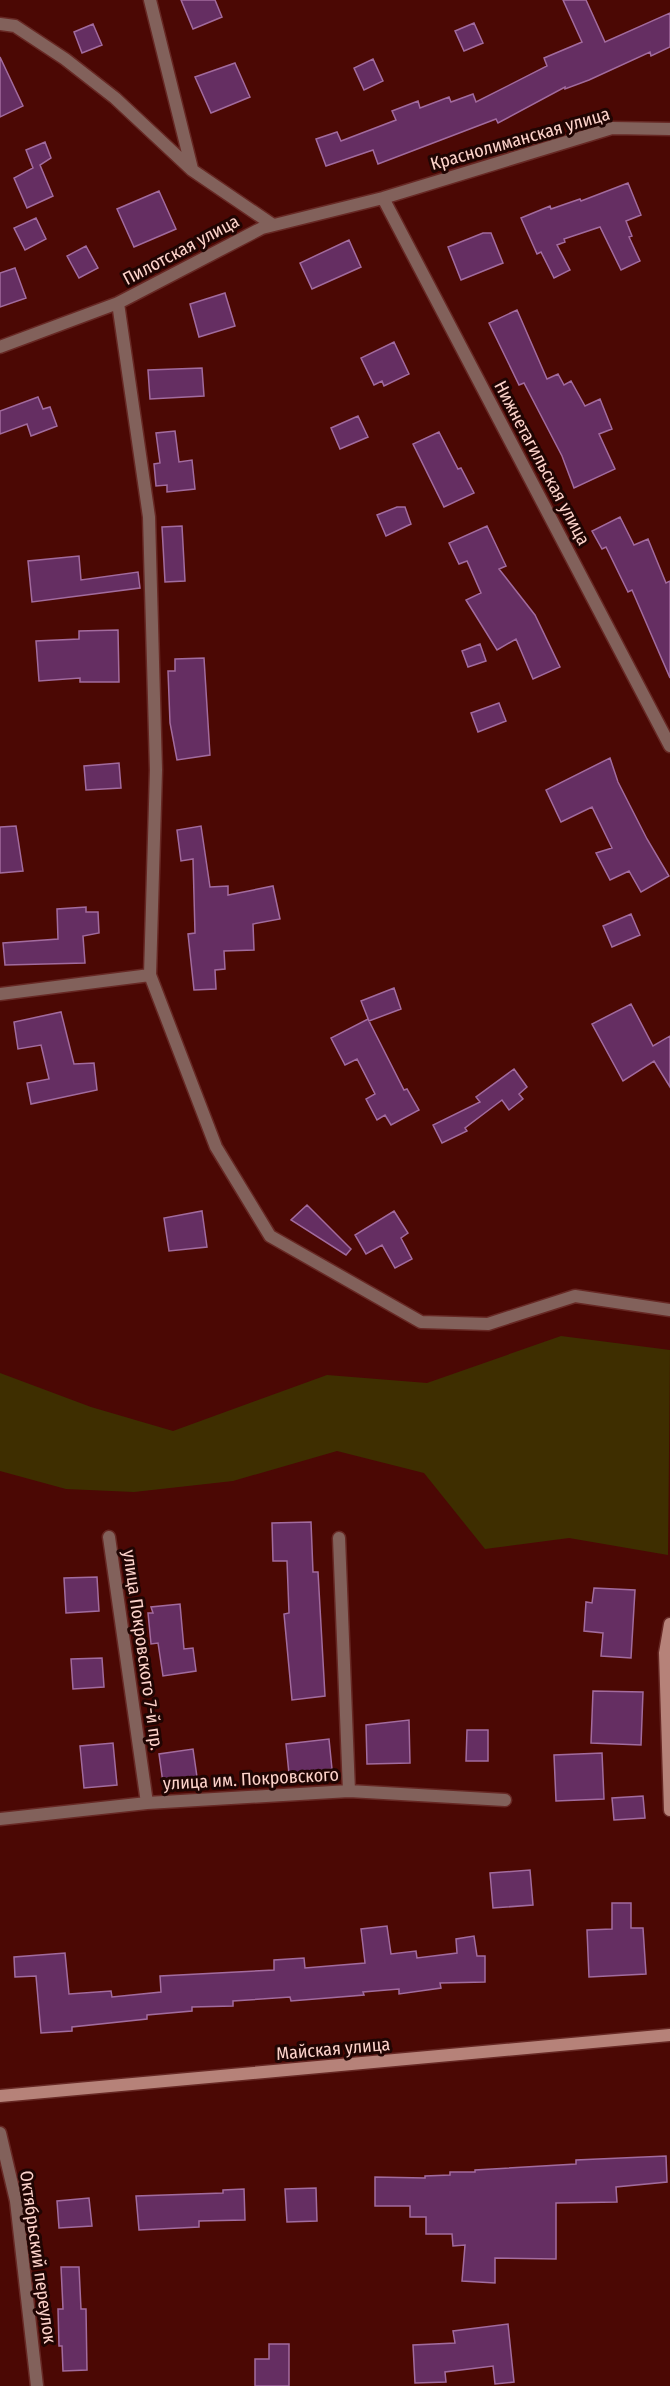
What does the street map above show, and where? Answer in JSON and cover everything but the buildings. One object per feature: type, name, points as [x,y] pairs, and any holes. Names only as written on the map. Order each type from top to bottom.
[{"type":"street","points":[[150,0],[192,170]]},
{"type":"street","points":[[0,24],[15,27],[65,59],[115,98],[192,170],[273,225]]},
{"type":"street","name":"Краснолиманская улица","points":[[383,198],[612,128],[670,129]]},
{"type":"street","name":"Пилотская улица","points":[[0,347],[118,303],[262,228],[383,198]]},
{"type":"street","name":"Нижнетагильская улица","points":[[383,198],[670,746]]},
{"type":"street","points":[[118,303],[149,517],[156,770],[150,975],[216,1147],[270,1236],[421,1322],[488,1324],[575,1296],[670,1310]]},
{"type":"street","points":[[0,994],[150,975]]},
{"type":"street","name":"улица Покровского 7-й пр.","points":[[109,1537],[147,1803]]},
{"type":"street","points":[[339,1538],[349,1791]]},
{"type":"street","points":[[670,1624],[665,1653],[670,1810]]},
{"type":"street","name":"улица им. Покровского","points":[[0,1819],[147,1803],[349,1791],[504,1800]]},
{"type":"street","name":"Майская улица","points":[[0,2096],[670,2035]]},
{"type":"street","name":"Октябрьский переулок","points":[[0,2133],[16,2200],[37,2386]]},
{"type":"shaded area","points":[[561,1336],[670,1350],[668,1555],[569,1538],[485,1549],[424,1473],[337,1451],[233,1481],[134,1492],[66,1489],[0,1471],[0,1373],[91,1407],[173,1431],[327,1375],[427,1383]]}]
